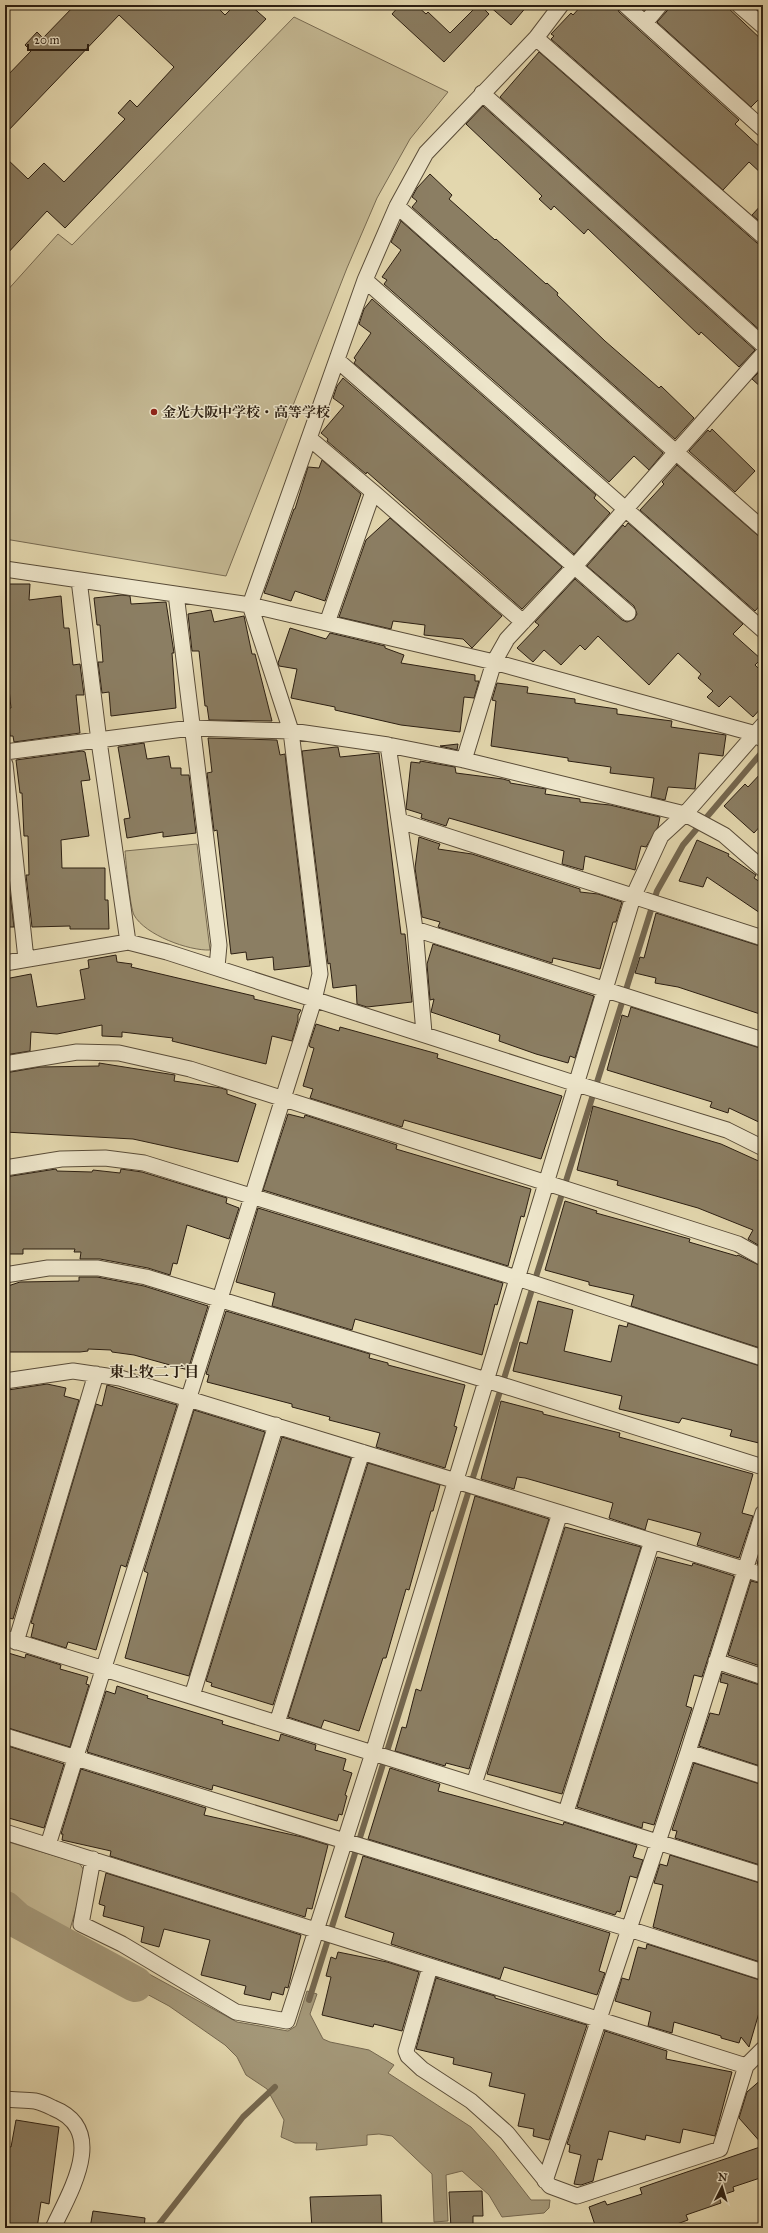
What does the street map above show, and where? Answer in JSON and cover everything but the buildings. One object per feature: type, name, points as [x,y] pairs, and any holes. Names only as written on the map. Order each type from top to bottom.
[{"type":"street","points":[[48,1845],[314,1000],[320,974],[291,731],[250,605],[365,280],[398,206],[426,153],[536,38],[560,5]]},
{"type":"street","points":[[625,5],[763,129]]},
{"type":"street","points":[[645,23],[660,5]]},
{"type":"street","points":[[739,5],[763,26]]},
{"type":"street","points":[[536,38],[763,236]]},
{"type":"street","points":[[482,93],[763,345]]},
{"type":"street","points":[[398,206],[763,529]]},
{"type":"street","points":[[365,280],[763,630]]},
{"type":"street","points":[[464,760],[494,662],[507,639],[575,566],[763,354]]},
{"type":"street","points":[[337,360],[628,613]]},
{"type":"street","points":[[309,438],[523,622]]},
{"type":"street","points":[[328,623],[373,492]]},
{"type":"street","points":[[5,569],[250,605],[494,662],[760,733],[685,814],[661,836],[633,897],[372,1753],[287,2021],[236,2012],[122,1944],[80,1924],[93,1859]]},
{"type":"street","points":[[80,580],[99,741],[128,942]]},
{"type":"street","points":[[176,594],[191,728],[219,945],[217,967]]},
{"type":"street","points":[[5,752],[191,728],[291,731],[388,745],[464,760],[685,814],[724,835],[763,869]]},
{"type":"street","points":[[388,745],[415,929],[424,1033]]},
{"type":"street","points":[[5,764],[26,959]]},
{"type":"street","points":[[400,821],[763,938]]},
{"type":"street","points":[[415,929],[763,1040]]},
{"type":"street","points":[[5,963],[128,942],[217,967],[314,1000],[424,1033],[576,1084],[727,1130],[763,1148]]},
{"type":"street","points":[[5,1064],[77,1052],[119,1053],[190,1069],[738,1244],[763,1258]]},
{"type":"street","points":[[5,1168],[61,1159],[105,1158],[144,1163],[252,1195],[517,1278],[763,1358]]},
{"type":"street","points":[[5,1276],[48,1268],[98,1268],[146,1276],[763,1467]]},
{"type":"street","points":[[5,1381],[73,1371],[120,1378],[188,1397],[763,1575]]},
{"type":"street","points":[[96,1374],[11,1640],[566,1812],[763,1875]]},
{"type":"street","points":[[192,1696],[276,1425]]},
{"type":"street","points":[[277,1723],[362,1452]]},
{"type":"street","points":[[474,1784],[560,1513]]},
{"type":"street","points":[[545,2181],[688,1752],[763,1513]]},
{"type":"street","points":[[566,1812],[652,1541]]},
{"type":"street","points":[[716,1661],[763,1676]]},
{"type":"street","points":[[5,1736],[345,1840],[763,1972]]},
{"type":"street","points":[[688,1752],[763,1776]]},
{"type":"street","points":[[5,1832],[93,1859],[316,1932],[600,2018],[746,2066]]},
{"type":"street","points":[[430,1966],[406,2051],[408,2056],[422,2070],[471,2101],[507,2133],[550,2186],[577,2196],[720,2149],[746,2066],[763,2050]]},
{"type":"street","points":[[5,2099],[37,2101],[66,2113],[78,2125],[82,2147],[81,2162],[53,2228]]},
{"type":"shaded area","name":"金光大阪中学校・高等学校","points":[[294,17],[448,92],[410,139],[377,198],[347,268],[226,576],[5,539],[5,293],[58,234],[72,245]]},
{"type":"shaded area","points":[[197,844],[210,950],[201,950],[180,945],[157,935],[148,929],[134,915],[128,884],[125,851]]},
{"type":"shaded area","points":[[5,1841],[79,1863],[86,1873],[69,1933],[30,1915],[5,1889]]},
{"type":"shaded area","points":[[94,1944],[237,2022],[288,2031],[296,2026],[307,1991],[317,1994],[310,2014],[323,2039],[330,2042],[369,2050],[394,2065],[388,2073],[471,2127],[493,2151],[531,2200],[550,2200],[549,2208],[544,2213],[502,2217],[489,2195],[462,2171],[446,2175],[448,2221],[434,2222],[432,2174],[392,2136],[379,2134],[367,2135],[367,2145],[316,2150],[317,2143],[295,2143],[281,2137],[284,2120],[267,2089],[246,2075],[237,2057],[225,2045],[169,2006],[91,1964]]},
{"type":"waterway","points":[[309,2000],[657,891],[683,845],[763,751]]},
{"type":"waterway","points":[[5,1909],[17,1920],[135,1984]]},
{"type":"waterway","points":[[156,2228],[243,2117],[275,2087]]},
{"type":"place","name":"金光大阪中学校・高等学校","points":[[154,412]]},
{"type":"district","name":"東上牧二丁目","points":[[154,1372]]}]
